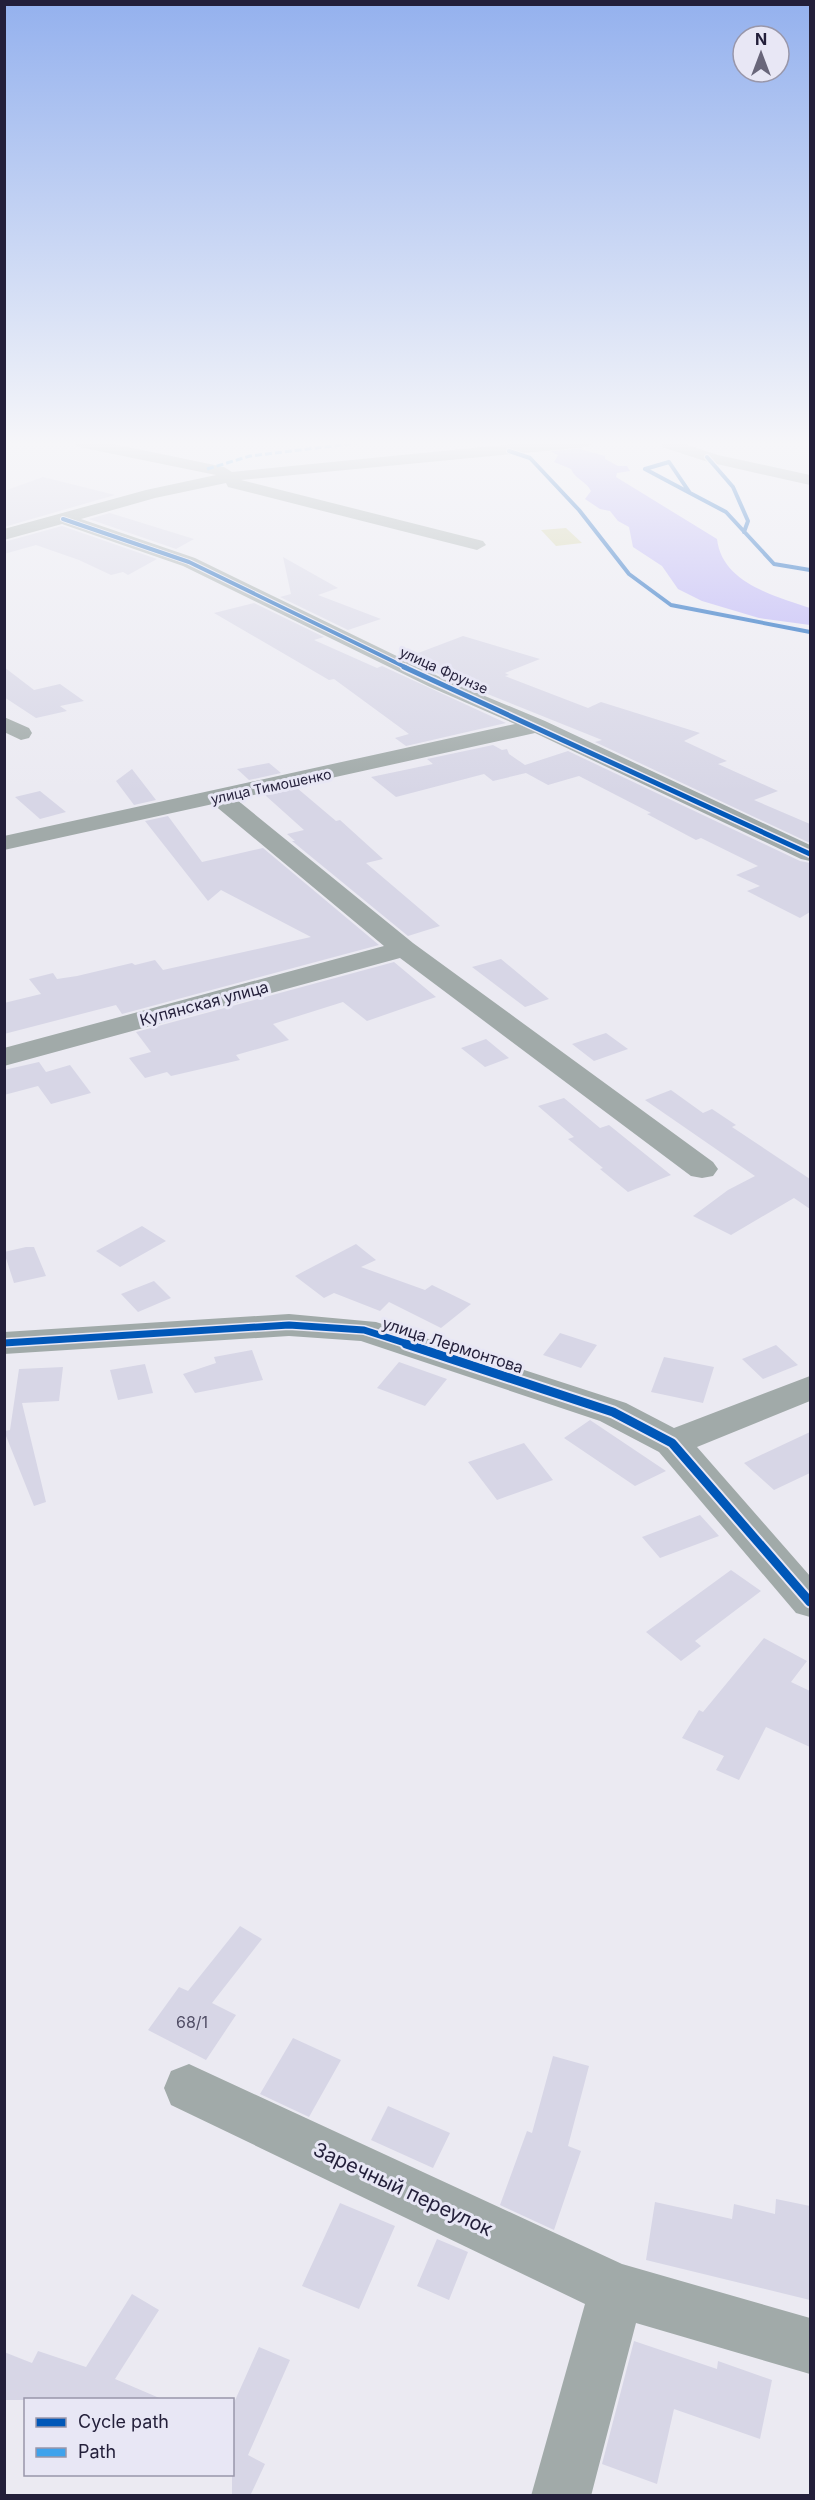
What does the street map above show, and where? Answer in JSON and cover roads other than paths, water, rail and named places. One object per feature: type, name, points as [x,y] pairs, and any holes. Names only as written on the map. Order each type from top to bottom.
[{"type":"street","name":"улица Фрунзе","points":[[179,559],[437,683],[537,726],[810,854]]},
{"type":"street","name":"улица Тимошенко","points":[[4,843],[537,726]]},
{"type":"street","points":[[219,797],[404,949],[702,1169]]},
{"type":"street","name":"Купянская улица","points":[[4,1057],[404,949]]},
{"type":"street","name":"улица Лермонтова","points":[[4,1343],[289,1325],[363,1330],[613,1412],[672,1443],[810,1602]]},
{"type":"street","points":[[672,1443],[810,1388]]},
{"type":"street","name":"Заречный переулок","points":[[189,2088],[616,2290],[810,2346]]},
{"type":"street","points":[[561,2496],[616,2290]]}]
